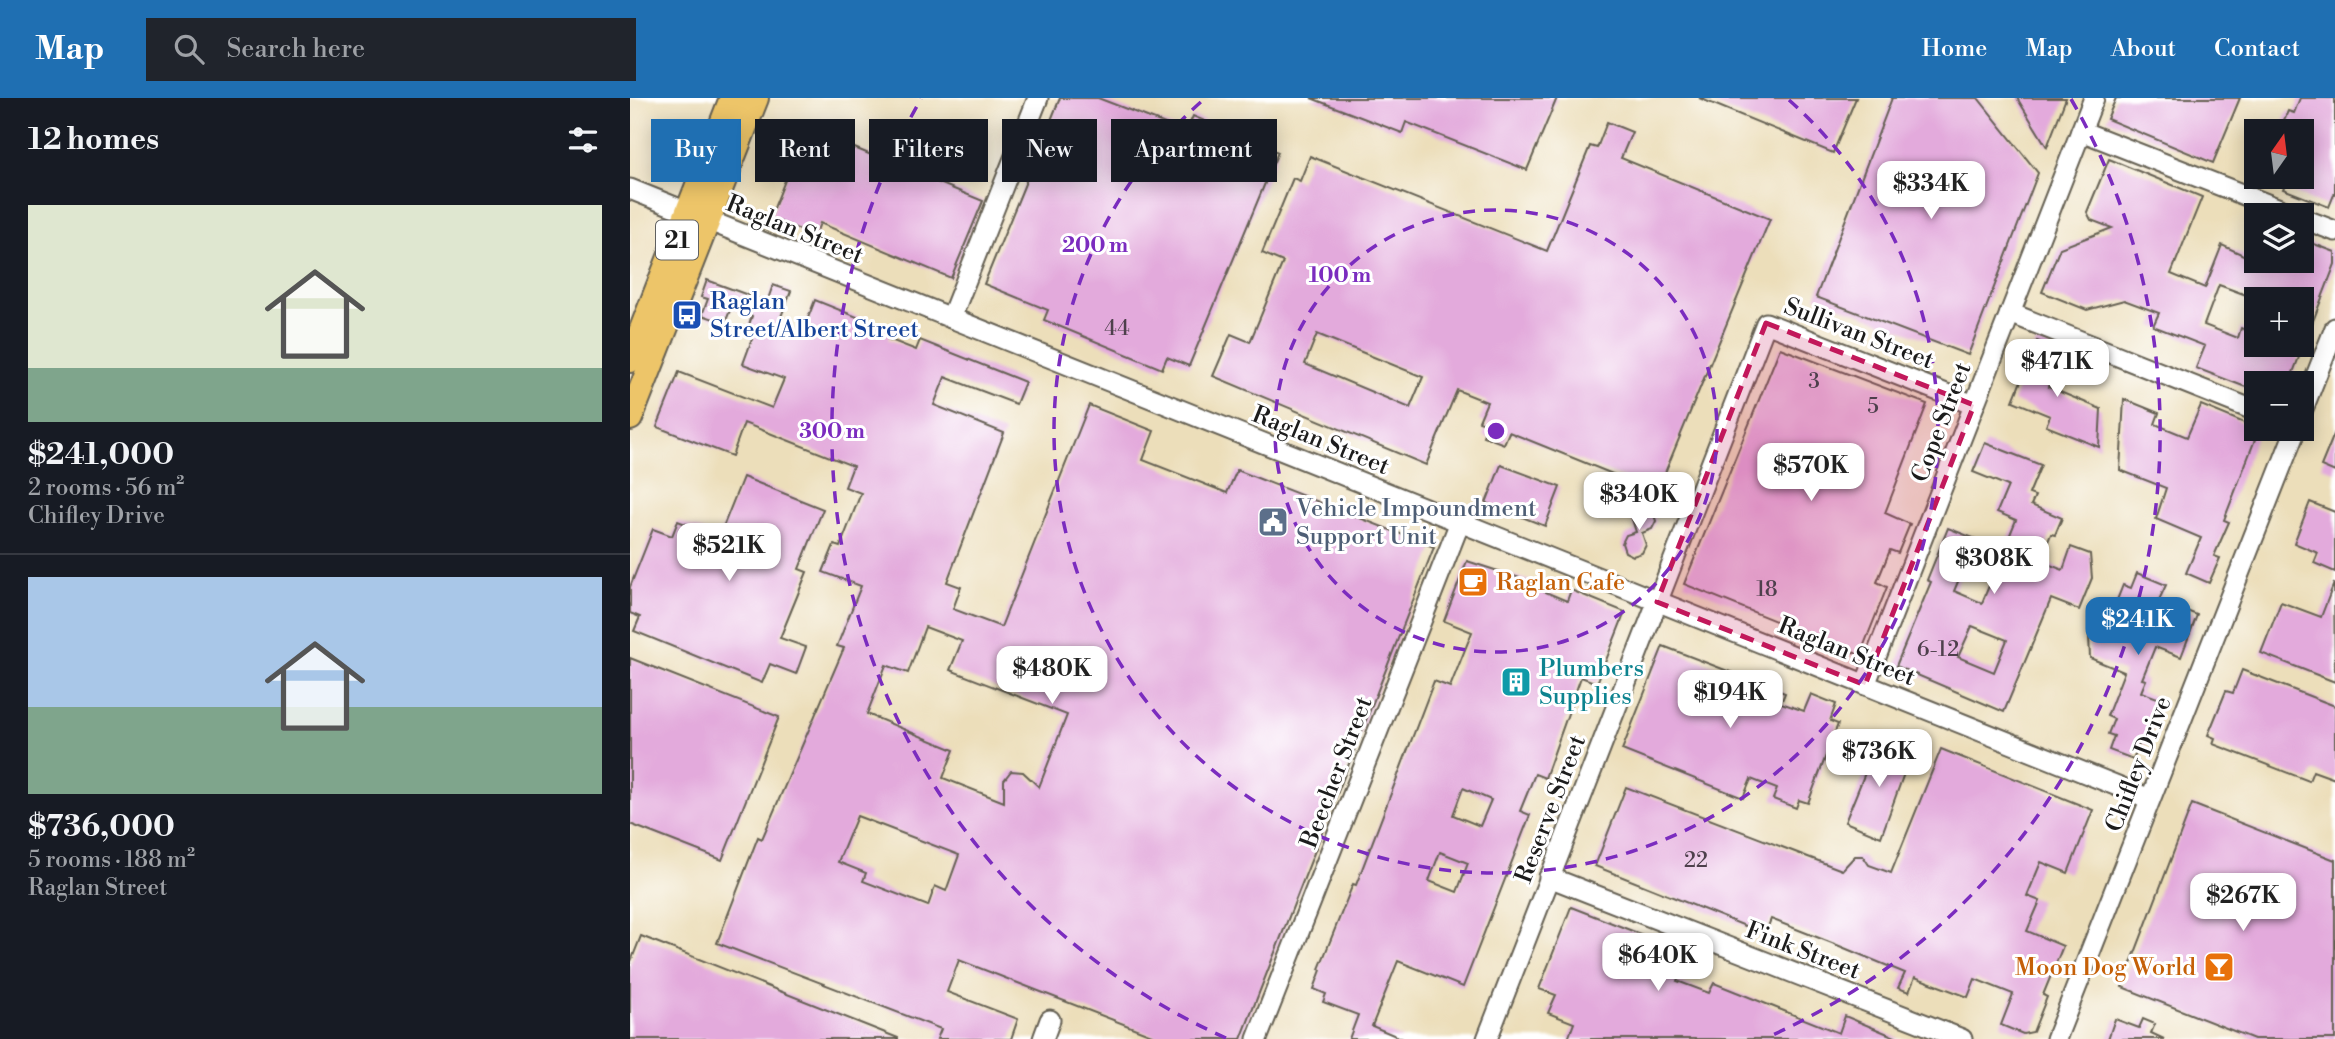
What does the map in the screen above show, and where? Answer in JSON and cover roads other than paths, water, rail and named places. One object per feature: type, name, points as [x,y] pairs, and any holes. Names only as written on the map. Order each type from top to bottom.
[{"type":"main road","name":"21","points":[[630,418],[698,216],[732,98]]},
{"type":"main road","name":"21","points":[[630,360],[756,98]]},
{"type":"street","points":[[951,318],[1038,98]]},
{"type":"street","name":"Cope Street","points":[[1865,685],[2094,98]]},
{"type":"street","points":[[2081,131],[2264,203]]},
{"type":"street","name":"Raglan Street","points":[[630,189],[2150,799]]},
{"type":"street","points":[[2314,223],[2335,231]]},
{"type":"street","points":[[2010,313],[2244,406]]},
{"type":"street","name":"Sullivan Street","points":[[1766,323],[1974,405]]},
{"type":"street","name":"Reserve Street","points":[[1487,1039],[1766,323]]},
{"type":"street","points":[[2314,381],[2335,328]]},
{"type":"street","name":"Chifley Drive","points":[[2056,1039],[2291,441]]},
{"type":"street","name":"Beecher Street","points":[[1257,1039],[1460,522]]},
{"type":"street","name":"Fink Street","points":[[1549,877],[1962,1039]]},
{"type":"street","points":[[1043,1039],[1051,1020]]},
{"type":"place","name":"Raglan Street/Albert Street","points":[[687,315]]},
{"type":"place","name":"Vehicle Impoundment Support Unit","points":[[1273,522]]},
{"type":"place","name":"Raglan Cafe","points":[[1473,582]]},
{"type":"place","name":"Plumbers Supplies","points":[[1516,682]]},
{"type":"place","name":"Moon Dog World","points":[[2219,967]]}]
